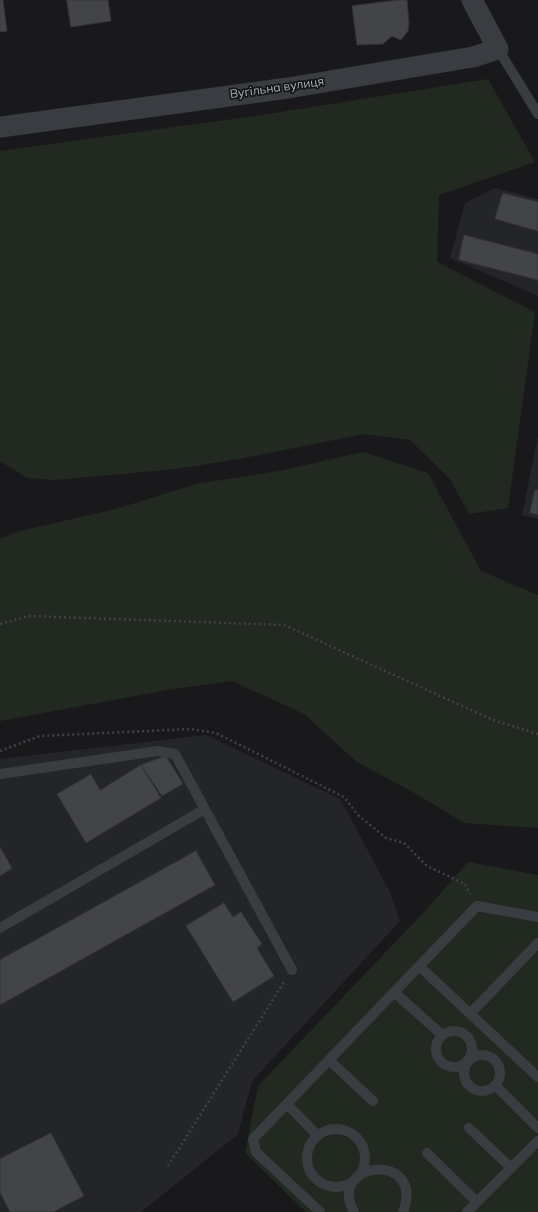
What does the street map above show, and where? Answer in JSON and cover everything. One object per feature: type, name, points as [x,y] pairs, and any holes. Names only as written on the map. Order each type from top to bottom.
[{"type":"street","points":[[472,0],[498,49]]},
{"type":"street","name":"Вугільна вулиця","points":[[0,127],[288,88],[473,57],[498,49]]},
{"type":"lane","points":[[498,49],[538,114]]},
{"type":"lane","points":[[0,774],[158,751],[175,754],[292,970]]},
{"type":"lane","points":[[0,928],[204,809]]},
{"type":"lane","points":[[320,1212],[256,1152],[253,1139],[477,906],[538,917]]},
{"type":"lane","points":[[470,1014],[538,943]]},
{"type":"lane","points":[[419,966],[538,1077]]},
{"type":"lane","points":[[394,992],[442,1036]]},
{"type":"lane","points":[[469,1060],[459,1066],[453,1066],[442,1062],[436,1046],[442,1036],[452,1031],[464,1033],[472,1042],[472,1048],[469,1060],[466,1064],[464,1076],[469,1086],[479,1091],[490,1089],[495,1085],[500,1074],[496,1063],[487,1056],[481,1055],[469,1060]]},
{"type":"lane","points":[[329,1060],[373,1101]]},
{"type":"lane","points":[[495,1085],[538,1128]]},
{"type":"lane","points":[[287,1104],[317,1135]]},
{"type":"lane","points":[[335,1128],[344,1129],[353,1133],[360,1140],[365,1153],[364,1167],[360,1175],[353,1183],[344,1187],[334,1188],[316,1180],[310,1172],[307,1162],[307,1152],[311,1142],[317,1135],[326,1130],[335,1128]]},
{"type":"lane","points":[[470,1128],[511,1168]]},
{"type":"lane","points":[[467,1212],[538,1141]]},
{"type":"lane","points":[[427,1153],[477,1202]]},
{"type":"lane","points":[[354,1212],[350,1202],[350,1192],[353,1183],[360,1175],[376,1168],[393,1172],[404,1185],[407,1194],[403,1212]]},
{"type":"path","points":[[0,624],[29,616],[284,625],[493,720],[538,734]]},
{"type":"path","points":[[0,751],[40,736],[190,729],[216,733],[344,797],[358,815],[386,838],[404,843],[427,866],[465,884],[477,906]]},
{"type":"path","points":[[168,1166],[292,970]]},
{"type":"shaded area","points":[[488,79],[535,162],[439,195],[437,262],[535,312],[508,508],[469,514],[450,479],[410,440],[364,434],[244,458],[176,469],[55,480],[27,478],[0,461],[0,151],[262,115]]},
{"type":"shaded area","points":[[495,188],[538,199],[538,296],[450,258],[465,203]]},
{"type":"shaded area","points":[[538,436],[538,519],[522,515]]},
{"type":"shaded area","points":[[363,452],[428,473],[481,571],[538,595],[538,828],[464,823],[413,792],[357,762],[304,714],[232,681],[167,690],[0,721],[0,539],[20,531],[116,509],[196,484],[279,471]]},
{"type":"shaded area","points":[[206,735],[340,799],[389,890],[400,921],[252,1081],[238,1134],[141,1212],[0,1212],[0,759]]},
{"type":"shaded area","points":[[468,862],[538,875],[538,1212],[306,1212],[245,1153],[258,1086],[425,911]]},
{"type":"building","points":[[0,0],[3,0],[7,31],[0,32]]},
{"type":"building","points":[[67,0],[108,0],[111,21],[71,27]]},
{"type":"building","points":[[407,0],[409,23],[408,31],[401,40],[392,36],[383,44],[357,45],[352,6]]},
{"type":"building","points":[[503,193],[538,202],[538,231],[495,219]]},
{"type":"building","points":[[464,235],[538,254],[538,280],[459,260]]},
{"type":"building","points":[[535,490],[538,490],[538,515],[530,513]]},
{"type":"building","points":[[166,756],[183,784],[162,796],[141,765]]},
{"type":"building","points":[[141,765],[161,798],[86,843],[57,794],[91,774],[100,790]]},
{"type":"building","points":[[0,847],[12,868],[0,876]]},
{"type":"building","points":[[196,851],[215,885],[0,1005],[0,960]]},
{"type":"building","points":[[224,903],[233,917],[241,912],[262,944],[257,948],[274,976],[233,1002],[186,926]]},
{"type":"building","points":[[51,1133],[84,1196],[53,1212],[10,1212],[0,1192],[0,1159]]}]
